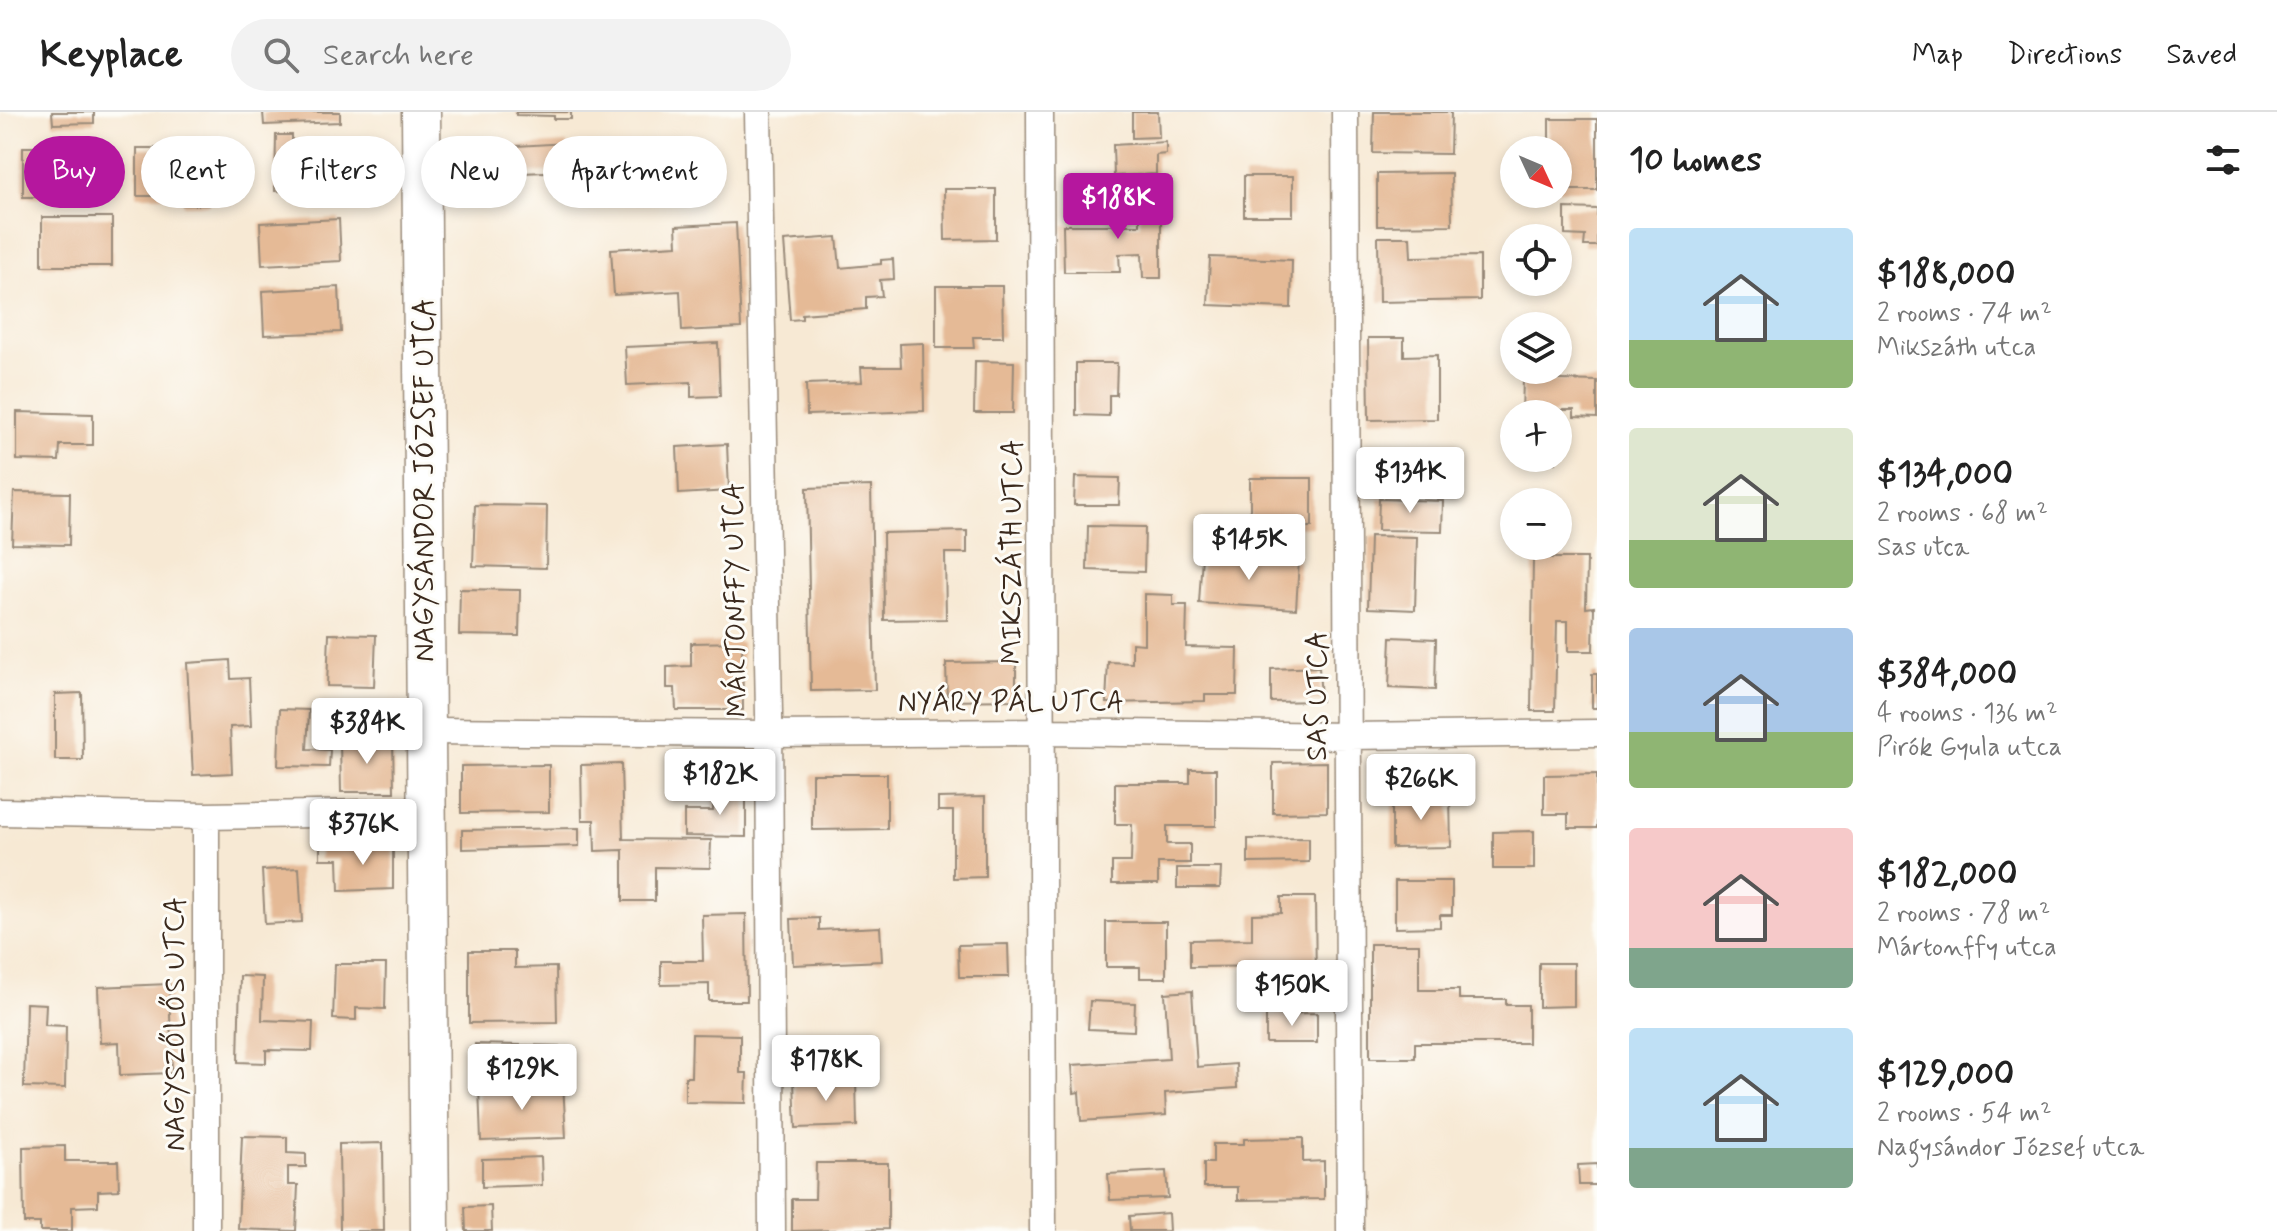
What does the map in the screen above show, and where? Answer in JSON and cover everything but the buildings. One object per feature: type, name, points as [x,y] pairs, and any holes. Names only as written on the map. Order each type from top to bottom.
[{"type":"street","name":"NAGYSÁNDOR JÓZSEF UTCA","points":[[421,112],[430,1231]]},
{"type":"street","name":"MÁRTONFFY UTCA","points":[[758,112],[772,1231]]},
{"type":"street","name":"MIKSZÁTH UTCA","points":[[1040,112],[1043,1231]]},
{"type":"street","name":"SAS UTCA","points":[[1345,112],[1350,1231]]},
{"type":"street","name":"NYÁRY PÁL UTCA","points":[[425,731],[1348,736],[1597,733]]},
{"type":"street","points":[[0,812],[206,816],[426,812]]},
{"type":"street","name":"NAGYSZŐLŐS UTCA","points":[[206,816],[206,1231]]}]
